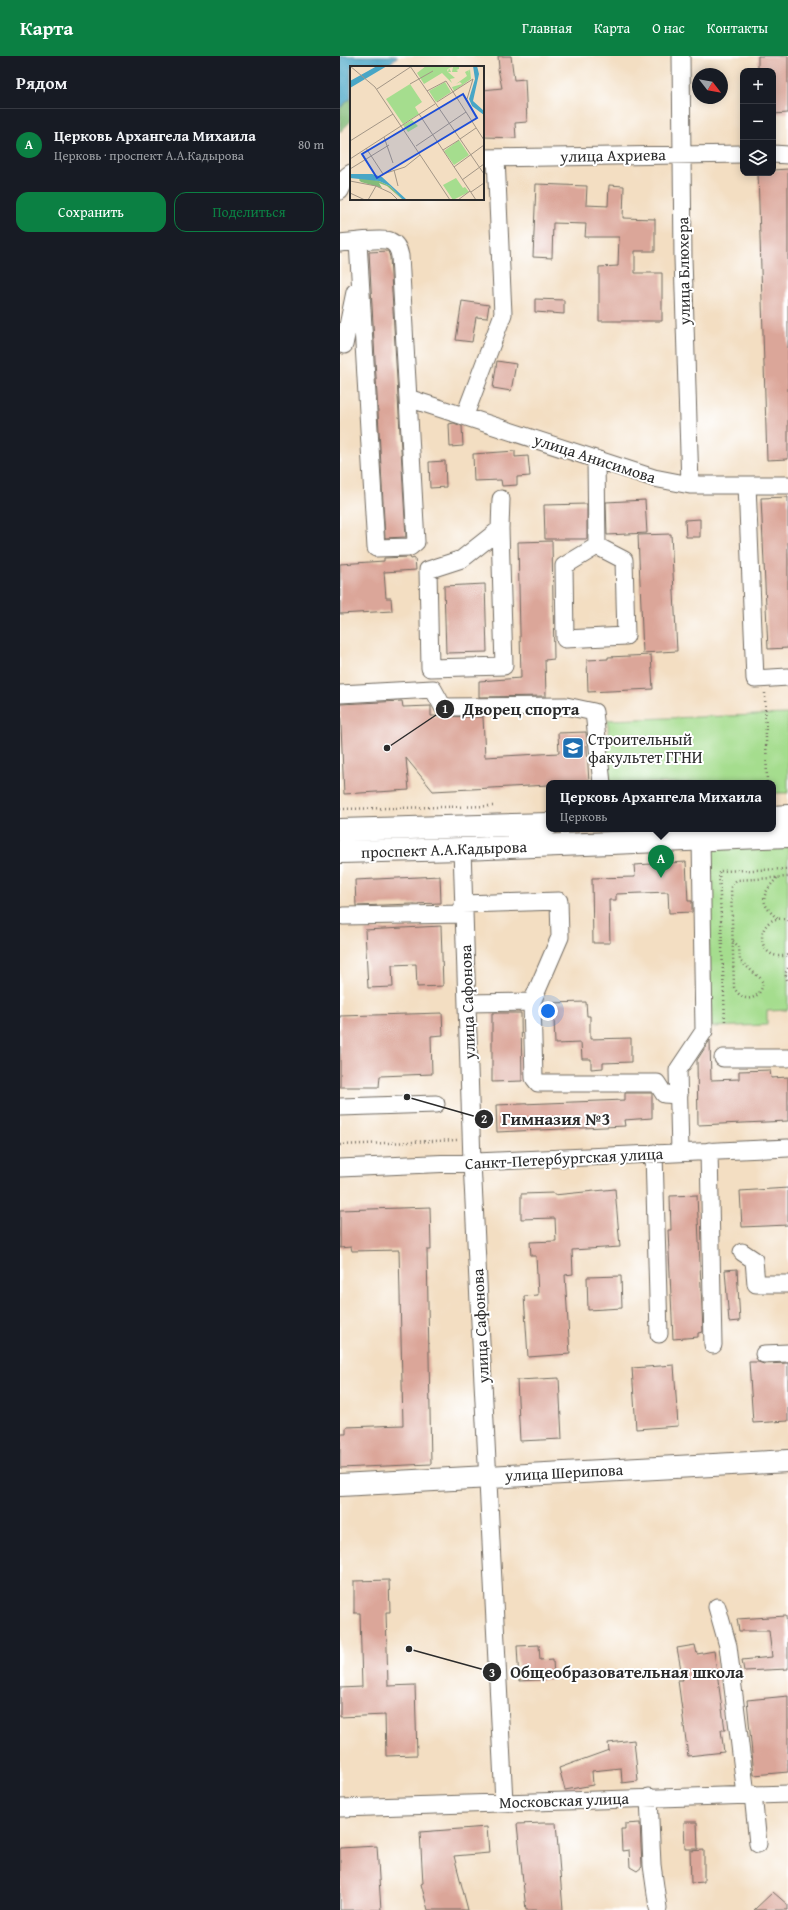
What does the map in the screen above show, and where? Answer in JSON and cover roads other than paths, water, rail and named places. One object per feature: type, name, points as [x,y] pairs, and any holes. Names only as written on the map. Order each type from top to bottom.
[{"type":"main road","points":[[776,817],[788,816]]},
{"type":"main road","name":"проспект А.А.Кадырова","points":[[340,830],[546,824]]},
{"type":"main road","name":"проспект А.А.Кадырова","points":[[340,852],[462,849],[788,836]]},
{"type":"main road","name":"улица Шерипова","points":[[340,1485],[788,1461]]},
{"type":"street","name":"улица Блюхера","points":[[681,56],[681,154],[690,485]]},
{"type":"street","name":"улица Ахриева","points":[[490,158],[740,154]]},
{"type":"street","points":[[776,154],[788,155]]},
{"type":"street","points":[[465,416],[503,314],[490,158]]},
{"type":"street","points":[[340,191],[347,176],[350,174]]},
{"type":"street","points":[[340,243],[358,242],[390,241],[398,247],[400,256],[416,542],[410,547],[376,548],[358,242]]},
{"type":"street","points":[[344,344],[360,272]]},
{"type":"street","name":"улица Анисимова","points":[[408,398],[654,478],[690,485],[788,485]]},
{"type":"street","points":[[596,459],[597,546]]},
{"type":"street","points":[[747,485],[754,679],[788,677]]},
{"type":"street","points":[[500,529],[462,559],[428,570],[430,668],[504,666],[500,529],[501,499]]},
{"type":"street","points":[[597,546],[624,560],[626,636],[565,639],[564,566],[597,546]]},
{"type":"street","points":[[340,694],[434,688],[443,707],[566,706],[594,712],[602,780]]},
{"type":"street","points":[[680,1152],[678,1070],[704,1031],[701,839]]},
{"type":"street","name":"улица Сафонова","points":[[462,849],[471,1140],[504,1802]]},
{"type":"street","points":[[343,916],[464,909],[559,901],[560,937],[532,1002],[534,1078],[538,1083],[657,1083],[664,1094],[679,1095]]},
{"type":"street","points":[[467,1002],[532,1002]]},
{"type":"street","points":[[723,1058],[788,1058]]},
{"type":"street","points":[[340,1106],[436,1104]]},
{"type":"street","name":"Санкт-Петербургская улица","points":[[340,1168],[788,1148]]},
{"type":"street","points":[[709,1151],[713,1345]]},
{"type":"street","points":[[654,1153],[659,1334]]},
{"type":"street","points":[[742,1252],[754,1260],[756,1284],[788,1284]]},
{"type":"street","points":[[764,1354],[788,1353]]},
{"type":"street","points":[[717,1607],[728,1646],[749,1795],[758,1844]]},
{"type":"street","name":"Московская улица","points":[[340,1808],[649,1797],[788,1794]]},
{"type":"street","points":[[649,1797],[652,1865],[658,1908]]},
{"type":"water","points":[[340,56],[398,56],[387,66],[350,66],[350,99],[340,108]]},
{"type":"place","name":"Дворец спорта","points":[[387,748]]},
{"type":"place","name":"Строительный факультет ГГНИ","points":[[573,748]]},
{"type":"place","name":"Церковь Архангела Михаила","points":[[661,878]]},
{"type":"place","name":"Гимназия №3","points":[[407,1097]]},
{"type":"place","name":"Общеобразовательная школа","points":[[409,1649]]}]
